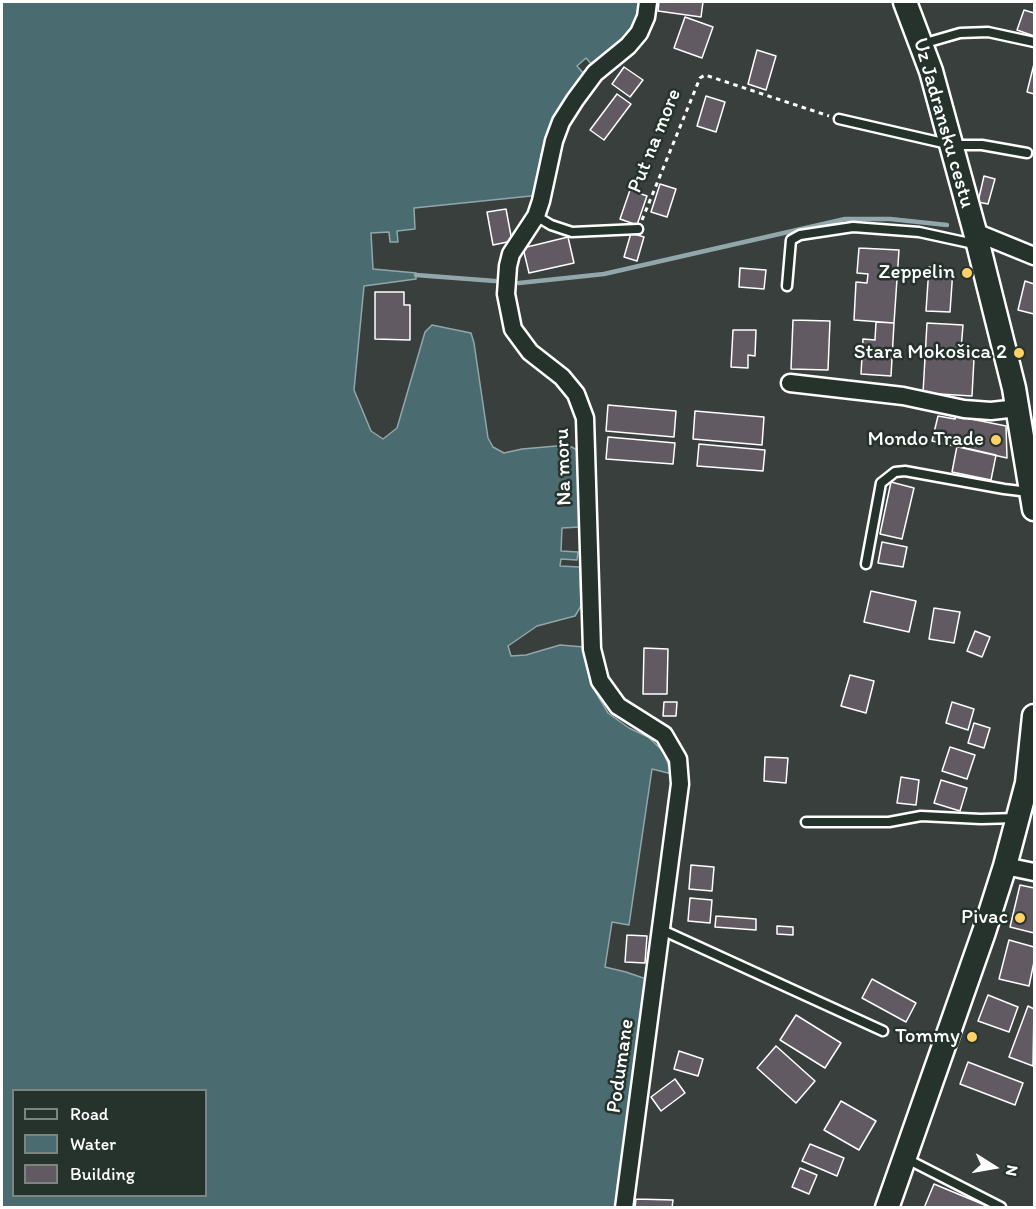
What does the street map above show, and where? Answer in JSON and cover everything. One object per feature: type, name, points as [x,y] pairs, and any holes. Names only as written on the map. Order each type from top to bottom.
[{"type":"main road","name":"Uz Jadransku cestu","points":[[905,2],[931,71],[952,145],[1018,408],[1034,498]]},
{"type":"main road","points":[[887,1208],[980,944],[1025,806],[1035,716]]},
{"type":"street","name":"Na moru","points":[[648,2],[646,17],[639,33],[628,46],[595,73],[574,100],[561,123],[554,141],[536,216],[507,266],[506,294],[513,329],[530,352],[562,377],[576,394],[585,418],[592,650],[600,681],[618,706],[664,735],[678,759],[680,784],[662,930]]},
{"type":"street","points":[[976,238],[1035,256]]},
{"type":"street","points":[[790,383],[903,396],[964,409],[991,411],[1018,408]]},
{"type":"street","points":[[1005,866],[1035,872]]},
{"type":"street","name":"Podumane","points":[[624,1208],[662,930]]},
{"type":"lane","points":[[921,44],[960,33],[988,32],[1035,42]]},
{"type":"lane","points":[[839,119],[952,145],[982,145],[1027,153]]},
{"type":"lane","points":[[536,216],[551,225],[572,232],[638,229]]},
{"type":"lane","name":"Uz Jadransku cestu","points":[[787,286],[791,240],[800,235],[853,227],[976,238]]},
{"type":"lane","points":[[866,564],[881,483],[895,472],[923,474],[1004,489],[1034,498]]},
{"type":"lane","points":[[807,822],[889,822],[921,816],[981,819],[1025,806]]},
{"type":"lane","points":[[662,930],[883,1031]]},
{"type":"lane","points":[[904,1157],[1001,1207]]},
{"type":"path","name":"Put na more","points":[[638,229],[699,78],[705,75],[839,119]]},
{"type":"water","points":[[2,2],[640,2],[637,22],[623,44],[593,66],[586,58],[577,66],[584,74],[557,115],[541,154],[538,191],[531,196],[414,208],[415,229],[397,231],[398,242],[390,242],[389,232],[371,233],[373,269],[416,273],[416,279],[364,286],[354,390],[371,431],[383,439],[397,428],[425,332],[432,325],[471,333],[488,438],[493,447],[504,453],[568,445],[579,451],[580,527],[562,528],[561,551],[578,552],[577,560],[561,559],[560,566],[580,567],[581,606],[575,616],[537,626],[508,646],[511,656],[526,655],[560,645],[584,647],[591,684],[608,713],[629,728],[648,737],[663,751],[672,774],[652,769],[629,925],[612,922],[605,967],[649,980],[644,996],[615,1207],[2,1208]]},
{"type":"building","points":[[659,2],[703,2],[701,17],[658,11]]},
{"type":"building","points":[[1024,10],[1034,13],[1034,36],[1017,30]]},
{"type":"building","points":[[685,17],[713,27],[702,58],[674,48]]},
{"type":"building","points":[[757,50],[776,56],[766,90],[748,84]]},
{"type":"building","points":[[1034,64],[1034,94],[1027,92]]},
{"type":"building","points":[[624,67],[643,80],[630,97],[612,84]]},
{"type":"building","points":[[617,94],[631,104],[604,140],[590,130]]},
{"type":"building","points":[[706,96],[725,102],[716,132],[697,126]]},
{"type":"building","points":[[984,176],[995,179],[988,204],[978,202]]},
{"type":"building","points":[[660,184],[676,189],[667,217],[651,212]]},
{"type":"building","points":[[630,190],[647,196],[637,225],[620,219]]},
{"type":"building","points":[[506,209],[512,241],[493,245],[487,212]]},
{"type":"building","points":[[631,233],[644,237],[637,261],[624,257]]},
{"type":"building","points":[[568,237],[574,263],[529,273],[523,248]]},
{"type":"building","points":[[859,248],[899,250],[894,323],[854,320],[856,282],[867,283],[868,274],[857,273]]},
{"type":"building","points":[[929,267],[953,269],[950,312],[926,311]]},
{"type":"building","points":[[740,268],[766,270],[764,289],[739,287]]},
{"type":"building","points":[[1025,281],[1034,284],[1034,314],[1018,310]]},
{"type":"building","points":[[375,292],[404,292],[404,305],[410,305],[410,340],[375,339]]},
{"type":"building","points":[[793,320],[830,321],[828,370],[791,369]]},
{"type":"building","points":[[876,322],[894,323],[891,376],[861,374],[863,339],[875,340]]},
{"type":"building","points":[[927,323],[963,325],[961,350],[949,349],[948,356],[974,358],[972,396],[923,393]]},
{"type":"building","points":[[733,330],[756,330],[755,356],[748,355],[748,368],[731,367]]},
{"type":"building","points":[[608,405],[676,411],[674,437],[606,431]]},
{"type":"building","points":[[695,411],[764,417],[762,445],[693,439]]},
{"type":"building","points":[[938,416],[955,419],[956,416],[1006,426],[1007,458],[932,441]]},
{"type":"building","points":[[608,437],[675,443],[673,464],[606,459]]},
{"type":"building","points":[[699,444],[765,450],[763,471],[697,466]]},
{"type":"building","points":[[957,446],[996,455],[991,480],[952,472]]},
{"type":"building","points":[[891,482],[914,488],[902,539],[880,534]]},
{"type":"building","points":[[882,542],[907,547],[903,567],[878,563]]},
{"type":"building","points":[[871,591],[916,601],[909,632],[864,622]]},
{"type":"building","points":[[934,608],[960,612],[954,643],[929,639]]},
{"type":"building","points":[[975,631],[990,637],[982,657],[967,651]]},
{"type":"building","points":[[644,648],[668,649],[667,694],[643,694]]},
{"type":"building","points":[[850,675],[874,681],[866,713],[841,706]]},
{"type":"building","points":[[664,702],[677,702],[676,716],[663,716]]},
{"type":"building","points":[[952,702],[974,709],[968,730],[946,723]]},
{"type":"building","points":[[974,723],[990,728],[984,748],[968,743]]},
{"type":"building","points":[[950,747],[975,755],[967,779],[942,771]]},
{"type":"building","points":[[765,757],[788,758],[786,783],[764,781]]},
{"type":"building","points":[[901,777],[919,780],[916,805],[897,803]]},
{"type":"building","points":[[941,780],[967,788],[960,811],[934,803]]},
{"type":"building","points":[[691,865],[714,867],[712,891],[689,889]]},
{"type":"building","points":[[1020,885],[1034,888],[1034,933],[1010,927]]},
{"type":"building","points":[[690,898],[712,900],[710,923],[688,921]]},
{"type":"building","points":[[716,916],[756,919],[756,930],[715,927]]},
{"type":"building","points":[[777,926],[793,927],[793,935],[777,934]]},
{"type":"building","points":[[627,935],[647,936],[645,963],[625,962]]},
{"type":"building","points":[[1009,940],[1034,947],[1034,962],[1029,986],[999,979]]},
{"type":"building","points":[[872,979],[916,1003],[906,1022],[862,998]]},
{"type":"building","points":[[988,995],[1018,1007],[1009,1032],[978,1021]]},
{"type":"building","points":[[1028,1006],[1034,1009],[1033,1066],[1009,1057]]},
{"type":"building","points":[[796,1015],[841,1043],[825,1068],[780,1040]]},
{"type":"building","points":[[776,1046],[815,1081],[796,1103],[757,1068]]},
{"type":"building","points":[[679,1051],[703,1059],[698,1076],[674,1069]]},
{"type":"building","points":[[968,1062],[1023,1083],[1015,1105],[960,1084]]},
{"type":"building","points":[[675,1079],[685,1093],[661,1111],[651,1097]]},
{"type":"building","points":[[841,1101],[876,1121],[859,1150],[824,1130]]},
{"type":"building","points":[[810,1144],[844,1158],[837,1176],[802,1161]]},
{"type":"building","points":[[800,1168],[817,1175],[809,1194],[792,1187]]},
{"type":"building","points":[[934,1184],[987,1206],[986,1208],[924,1208]]},
{"type":"building","points":[[636,1199],[673,1200],[672,1208],[635,1208]]},
{"type":"waterway","points":[[519,283],[604,274],[845,219],[890,219],[947,225]]},
{"type":"waterway","points":[[416,275],[495,281]]},
{"type":"place","name":"Zeppelin","points":[[967,273]]},
{"type":"place","name":"Stara Mokošica 2","points":[[1019,353]]},
{"type":"place","name":"Mondo Trade","points":[[996,440]]},
{"type":"place","name":"Pivac","points":[[1020,918]]},
{"type":"place","name":"Tommy","points":[[972,1037]]}]
